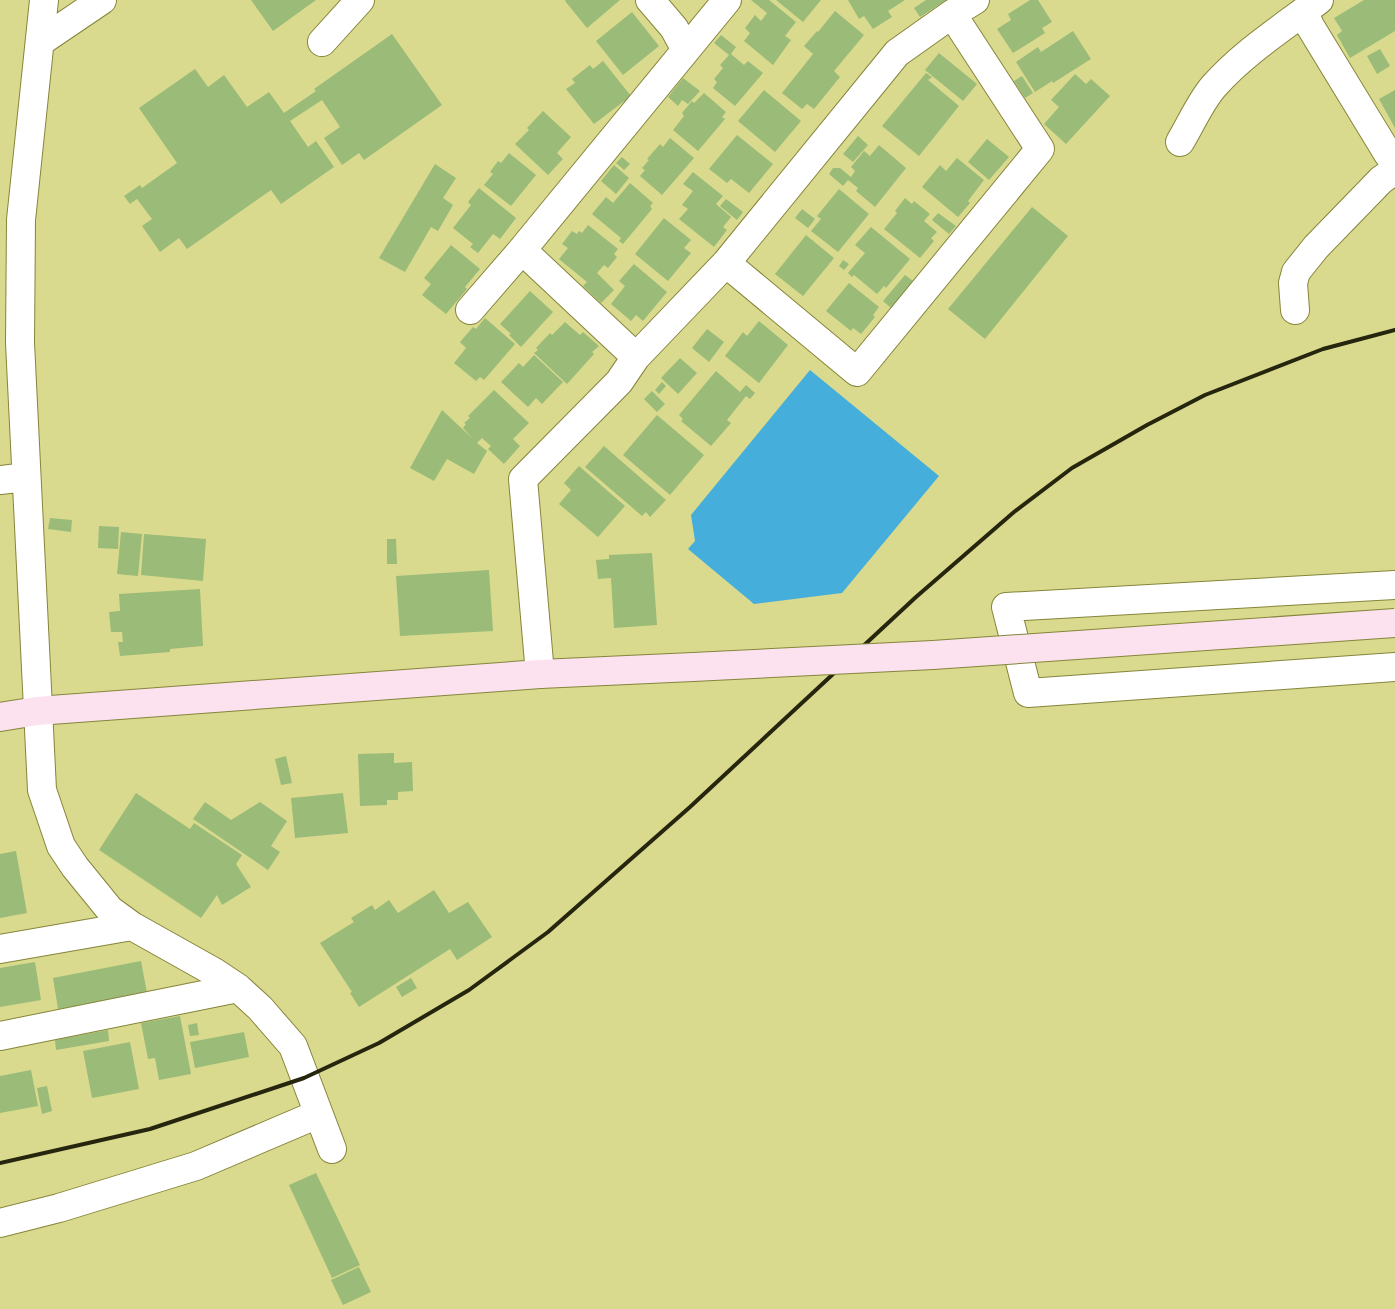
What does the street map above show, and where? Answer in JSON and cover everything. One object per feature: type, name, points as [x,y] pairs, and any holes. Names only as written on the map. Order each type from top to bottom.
[{"type":"street","points":[[44,0],[21,220],[20,344],[13,479],[37,711],[42,790],[61,846],[75,867],[110,910],[132,926],[214,972],[238,988],[260,1008],[293,1046],[332,1149]]},
{"type":"street","points":[[40,42],[102,0]]},
{"type":"street","points":[[322,42],[360,0]]},
{"type":"street","points":[[650,0],[674,28],[686,50]]},
{"type":"street","points":[[470,310],[522,250],[727,0]]},
{"type":"street","points":[[1180,142],[1214,87],[1241,60],[1312,6]]},
{"type":"street","points":[[1295,310],[1293,283],[1296,272],[1316,247],[1381,180],[1391,162],[1310,26],[1312,6]]},
{"type":"street","points":[[540,674],[524,479],[619,382],[636,357],[726,264],[897,53],[964,7],[1040,149],[857,372],[726,264]]},
{"type":"street","points":[[522,250],[636,357]]},
{"type":"street","points":[[1395,585],[1006,607],[1028,693],[1395,667]]},
{"type":"street","points":[[0,717],[37,711],[540,674],[933,655],[1395,623]]},
{"type":"street","points":[[0,949],[132,926]]},
{"type":"street","points":[[0,1036],[238,988]]},
{"type":"street","points":[[0,1223],[59,1208],[196,1166],[318,1114]]},
{"type":"water","points":[[810,370],[939,476],[842,593],[754,604],[688,549],[695,541],[691,515]]},
{"type":"building","points":[[251,0],[316,0],[273,31]]},
{"type":"building","points":[[566,0],[620,0],[587,28]]},
{"type":"building","points":[[751,0],[769,0],[796,22],[785,36],[791,40],[773,65],[744,41],[750,33],[745,28],[755,15],[761,21],[767,13]]},
{"type":"building","points":[[776,0],[821,0],[803,22]]},
{"type":"building","points":[[848,0],[905,0],[888,11],[892,17],[873,29],[864,16],[859,19]]},
{"type":"building","points":[[926,0],[946,0],[920,17],[914,8]]},
{"type":"building","points":[[1030,0],[1038,0],[1052,22],[1042,28],[1045,33],[1013,53],[997,29],[1011,20],[1008,14]]},
{"type":"building","points":[[1364,0],[1395,0],[1395,31],[1350,58],[1337,35],[1342,31],[1334,18]]},
{"type":"building","points":[[835,11],[864,35],[834,71],[840,77],[814,109],[807,104],[802,109],[782,93],[813,54],[804,46]]},
{"type":"building","points":[[632,12],[659,46],[623,75],[596,41]]},
{"type":"building","points":[[1073,31],[1091,59],[1035,92],[1016,62],[1038,47],[1041,52]]},
{"type":"building","points":[[392,34],[442,105],[364,160],[359,153],[342,165],[324,138],[340,127],[322,100],[290,121],[308,147],[316,141],[334,167],[281,204],[271,190],[187,249],[179,238],[160,252],[142,226],[152,219],[137,199],[130,204],[124,196],[140,185],[142,188],[177,163],[139,108],[195,69],[208,87],[224,75],[247,107],[269,92],[284,113],[316,91],[314,89]]},
{"type":"building","points":[[721,35],[736,47],[731,54],[744,65],[748,61],[763,73],[735,106],[713,88],[717,82],[714,79],[723,68],[720,65],[729,55],[714,43]]},
{"type":"building","points":[[1380,49],[1390,66],[1377,74],[1367,56]]},
{"type":"building","points":[[939,53],[977,84],[963,101],[925,70]]},
{"type":"building","points":[[603,61],[631,96],[594,124],[566,89],[575,83],[572,79],[590,65],[593,69]]},
{"type":"building","points":[[926,73],[932,77],[928,80],[959,106],[919,156],[882,126]]},
{"type":"building","points":[[1075,74],[1086,84],[1091,79],[1110,96],[1066,144],[1044,124],[1059,107],[1051,100]]},
{"type":"building","points":[[1022,76],[1033,93],[1025,98],[1014,81]]},
{"type":"building","points":[[683,78],[700,91],[688,104],[682,100],[678,106],[668,97]]},
{"type":"building","points":[[764,90],[801,121],[775,152],[738,121]]},
{"type":"building","points":[[1395,90],[1395,128],[1379,99]]},
{"type":"building","points":[[704,93],[726,112],[722,117],[725,119],[698,151],[673,130],[684,116],[682,113],[692,101],[694,103]]},
{"type":"building","points":[[543,111],[571,137],[557,153],[563,159],[548,175],[515,144],[529,130],[527,128]]},
{"type":"building","points":[[737,135],[773,164],[749,193],[731,179],[727,183],[709,169]]},
{"type":"building","points":[[858,136],[868,145],[853,162],[843,154]]},
{"type":"building","points":[[670,138],[694,158],[662,195],[640,176],[645,170],[642,168],[649,160],[647,159],[660,144],[663,147]]},
{"type":"building","points":[[987,139],[1009,157],[989,180],[968,162]]},
{"type":"building","points":[[879,145],[906,168],[875,207],[856,191],[858,188],[848,180],[843,186],[829,174],[833,168],[840,168],[851,177],[855,171],[851,167],[864,151],[870,156]]},
{"type":"building","points":[[509,153],[536,175],[511,206],[484,185],[493,174],[490,172],[498,161],[501,163]]},
{"type":"building","points":[[622,157],[630,164],[624,170],[616,163]]},
{"type":"building","points":[[957,158],[984,180],[968,201],[970,203],[958,217],[922,187],[940,165],[946,171]]},
{"type":"building","points":[[435,164],[456,178],[443,198],[453,205],[438,231],[431,227],[405,272],[379,258]]},
{"type":"building","points":[[614,165],[629,178],[616,194],[601,181]]},
{"type":"building","points":[[693,172],[723,196],[716,204],[731,217],[723,227],[727,230],[714,247],[679,219],[688,209],[682,205],[693,191],[683,184]]},
{"type":"building","points":[[630,183],[653,203],[650,206],[652,209],[623,244],[619,241],[621,238],[592,214],[606,197],[613,203]]},
{"type":"building","points":[[479,188],[516,218],[500,239],[493,234],[478,253],[470,247],[473,244],[453,228],[471,205],[468,202]]},
{"type":"building","points":[[839,189],[869,214],[838,252],[811,231],[821,219],[817,216]]},
{"type":"building","points":[[905,198],[912,204],[914,201],[930,214],[924,221],[937,232],[931,238],[934,241],[920,258],[884,229],[897,213],[895,211]]},
{"type":"building","points":[[726,199],[743,212],[737,220],[720,206]]},
{"type":"building","points":[[1032,207],[1068,236],[985,339],[948,309]]},
{"type":"building","points":[[802,209],[815,219],[808,228],[795,218]]},
{"type":"building","points":[[938,213],[956,226],[949,234],[932,220]]},
{"type":"building","points":[[664,218],[691,240],[684,248],[691,253],[668,281],[635,254]]},
{"type":"building","points":[[588,225],[618,249],[614,254],[617,257],[608,268],[604,265],[597,273],[614,290],[601,303],[583,286],[587,282],[559,259],[568,248],[562,244],[572,231],[577,234],[579,231],[582,233]]},
{"type":"building","points":[[871,227],[910,259],[886,288],[884,286],[877,294],[854,275],[852,277],[848,273],[865,253],[855,245]]},
{"type":"building","points":[[806,235],[834,258],[803,296],[775,274]]},
{"type":"building","points":[[451,245],[480,269],[465,287],[467,289],[446,314],[422,295],[431,284],[424,278]]},
{"type":"building","points":[[843,260],[849,264],[844,270],[839,266]]},
{"type":"building","points":[[634,264],[667,292],[643,321],[636,315],[631,321],[611,304],[625,286],[619,281]]},
{"type":"building","points":[[905,275],[913,281],[891,308],[883,301]]},
{"type":"building","points":[[849,283],[879,307],[873,315],[875,317],[861,334],[853,328],[851,331],[826,311]]},
{"type":"building","points":[[530,291],[553,312],[521,347],[500,324]]},
{"type":"building","points":[[485,318],[515,344],[484,380],[480,377],[476,381],[454,363],[466,348],[460,342],[473,327],[476,329]]},
{"type":"building","points":[[759,321],[788,345],[759,383],[725,356],[743,332],[747,336]]},
{"type":"building","points":[[565,322],[580,335],[583,332],[599,346],[567,384],[534,353],[538,350],[536,348],[550,333],[552,335]]},
{"type":"building","points":[[707,329],[724,342],[709,362],[692,348]]},
{"type":"building","points":[[534,355],[563,382],[542,404],[536,398],[528,407],[501,382],[519,363],[523,367]]},
{"type":"building","points":[[680,358],[697,373],[678,394],[661,378]]},
{"type":"building","points":[[716,371],[740,392],[746,385],[755,393],[750,399],[746,396],[727,420],[731,423],[711,446],[681,421],[683,419],[679,415]]},
{"type":"building","points":[[662,382],[666,386],[659,394],[655,390]]},
{"type":"building","points":[[494,390],[529,423],[513,439],[520,446],[504,464],[488,449],[491,446],[482,438],[477,443],[487,451],[474,474],[447,459],[434,481],[410,468],[442,410],[473,439],[463,428],[466,424],[464,423],[470,418],[468,416]]},
{"type":"building","points":[[652,391],[665,404],[657,412],[644,399]]},
{"type":"building","points":[[657,415],[704,455],[670,495],[623,455]]},
{"type":"building","points":[[604,446],[666,500],[650,517],[646,512],[642,516],[585,467]]},
{"type":"building","points":[[579,466],[625,506],[598,537],[559,504],[571,490],[564,483]]},
{"type":"building","points":[[50,518],[72,520],[71,532],[48,529]]},
{"type":"building","points":[[99,526],[119,527],[118,549],[98,548]]},
{"type":"building","points":[[121,532],[142,534],[138,576],[117,574]]},
{"type":"building","points":[[144,534],[206,539],[203,581],[141,575]]},
{"type":"building","points":[[387,539],[396,539],[397,564],[387,564]]},
{"type":"building","points":[[652,553],[657,625],[614,628],[611,578],[598,579],[596,560],[609,559],[609,555]]},
{"type":"building","points":[[489,570],[493,631],[400,636],[396,576]]},
{"type":"building","points":[[200,589],[203,646],[170,649],[170,652],[120,656],[118,642],[123,642],[122,632],[111,632],[109,612],[120,611],[119,594]]},
{"type":"building","points":[[394,753],[394,763],[412,762],[413,791],[398,792],[398,800],[387,800],[387,805],[360,806],[358,754]]},
{"type":"building","points":[[286,756],[292,783],[281,785],[275,759]]},
{"type":"building","points":[[136,793],[190,829],[194,823],[242,855],[236,864],[251,887],[222,905],[217,895],[201,918],[99,850]]},
{"type":"building","points":[[343,793],[348,833],[295,838],[291,798]]},
{"type":"building","points":[[205,802],[231,820],[260,802],[287,821],[271,846],[280,852],[268,870],[193,819]]},
{"type":"building","points":[[16,851],[27,913],[0,918],[0,854]]},
{"type":"building","points":[[434,890],[449,913],[468,902],[492,937],[457,960],[450,949],[359,1007],[350,993],[352,992],[320,943],[354,922],[351,918],[372,905],[375,910],[389,900],[398,913]]},
{"type":"building","points":[[141,961],[147,993],[58,1009],[53,978]]},
{"type":"building","points":[[35,962],[41,1000],[0,1007],[0,968]]},
{"type":"building","points":[[411,978],[417,988],[402,997],[396,987]]},
{"type":"building","points":[[180,1016],[191,1074],[159,1080],[155,1058],[148,1059],[141,1023]]},
{"type":"building","points":[[197,1023],[199,1035],[190,1036],[188,1025]]},
{"type":"building","points":[[108,1030],[109,1041],[56,1050],[55,1040]]},
{"type":"building","points":[[244,1032],[249,1057],[195,1068],[190,1042]]},
{"type":"building","points":[[130,1042],[139,1089],[92,1098],[83,1051]]},
{"type":"building","points":[[31,1070],[38,1106],[0,1113],[0,1076]]},
{"type":"building","points":[[47,1086],[52,1111],[42,1114],[37,1088]]},
{"type":"building","points":[[316,1173],[360,1265],[332,1278],[289,1185]]},
{"type":"building","points":[[359,1267],[371,1292],[343,1305],[331,1280]]},
{"type":"railway","points":[[0,1163],[150,1129],[304,1078],[379,1043],[469,990],[548,932],[690,807],[916,597],[1014,512],[1072,468],[1147,425],[1205,395],[1323,349],[1395,330]]}]
